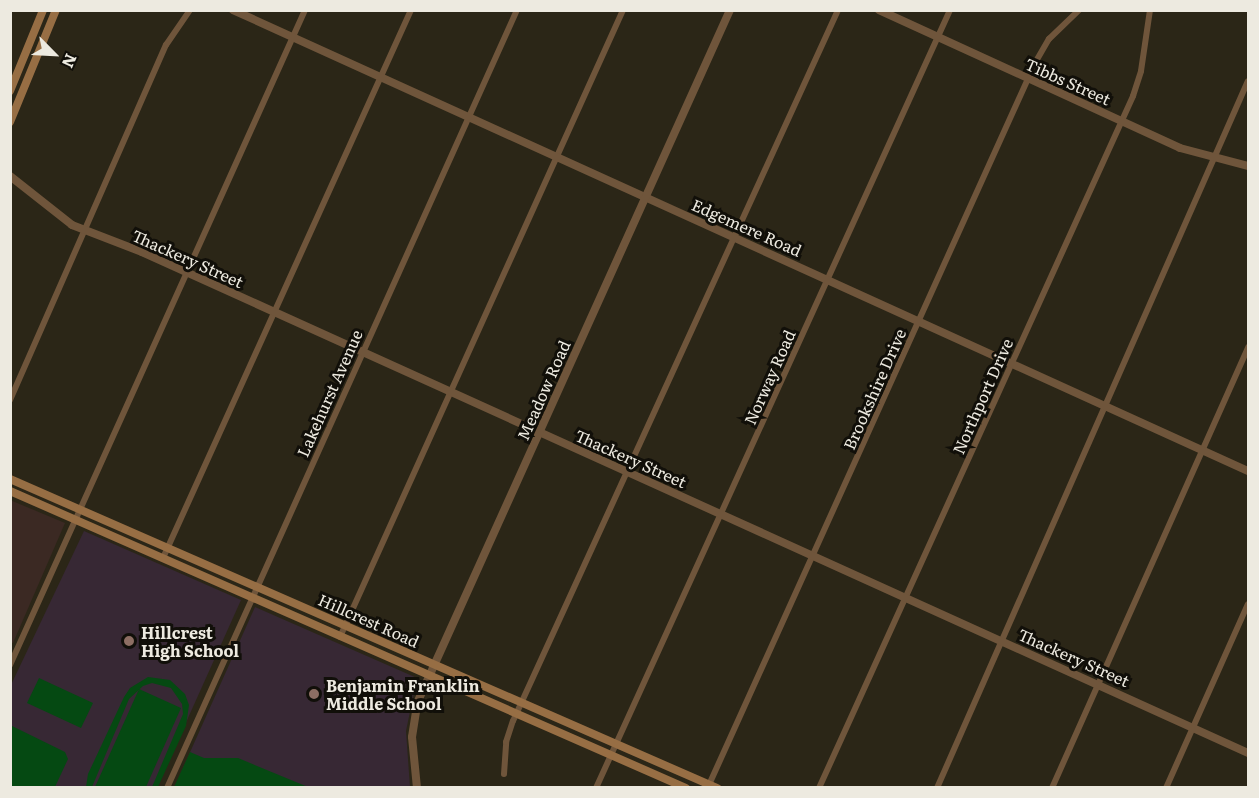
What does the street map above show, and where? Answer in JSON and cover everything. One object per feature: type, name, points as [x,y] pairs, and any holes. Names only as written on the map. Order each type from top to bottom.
[{"type":"main road","points":[[10,91],[43,10]]},
{"type":"main road","points":[[10,122],[56,10]]},
{"type":"main road","name":"Hillcrest Road","points":[[10,479],[433,665],[612,755],[686,788]]},
{"type":"main road","name":"Hillcrest Road","points":[[10,491],[429,676],[616,745],[711,786]]},
{"type":"street","points":[[10,400],[166,45],[190,10]]},
{"type":"street","name":"Edgemere Road","points":[[233,10],[1248,471]]},
{"type":"street","points":[[10,665],[305,10]]},
{"type":"street","points":[[163,558],[411,10]]},
{"type":"street","name":"Lakehurst Avenue","points":[[167,788],[517,10]]},
{"type":"street","points":[[340,637],[623,10]]},
{"type":"street","name":"Meadow Road","points":[[417,788],[412,737],[416,708],[433,665],[730,10]]},
{"type":"street","points":[[504,774],[506,742],[519,709],[838,10]]},
{"type":"street","name":"Tibbs Street","points":[[879,10],[1180,148],[1248,166]]},
{"type":"street","name":"Norway Road","points":[[596,788],[950,10]]},
{"type":"street","name":"Brookshire Drive","points":[[711,786],[1028,78],[1049,39],[1079,10]]},
{"type":"street","name":"Northport Drive","points":[[819,788],[1122,121],[1141,72],[1150,10]]},
{"type":"street","points":[[937,788],[1108,406],[1248,81]]},
{"type":"street","name":"Thackery Street","points":[[10,176],[58,218],[85,231],[186,272],[1098,683],[1248,753]]},
{"type":"street","points":[[1052,788],[1248,347]]},
{"type":"street","points":[[1166,788],[1248,604]]},
{"type":"shaded area","points":[[10,500],[65,523],[13,643],[10,642]]},
{"type":"shaded area","name":"Hillcrest High School","points":[[84,531],[241,600],[157,787],[11,787],[10,687]]},
{"type":"shaded area","name":"Benjamin Franklin Middle School","points":[[255,607],[417,678],[406,731],[410,787],[174,788]]},
{"type":"green space","points":[[148,677],[170,680],[185,694],[189,705],[186,726],[158,787],[152,787],[183,714],[182,704],[171,688],[152,683],[143,686],[129,699],[92,787],[86,787],[88,774],[124,697],[130,688]]},
{"type":"green space","points":[[39,678],[93,703],[81,728],[27,703]]},
{"type":"green space","points":[[139,689],[181,708],[146,787],[95,787]]},
{"type":"green space","points":[[10,725],[65,752],[68,759],[55,787],[11,787]]},
{"type":"green space","points":[[190,752],[204,758],[238,758],[308,787],[174,787]]},
{"type":"place","name":"Hillcrest High School","points":[[129,641]]},
{"type":"place","name":"Benjamin Franklin Middle School","points":[[314,694]]}]
